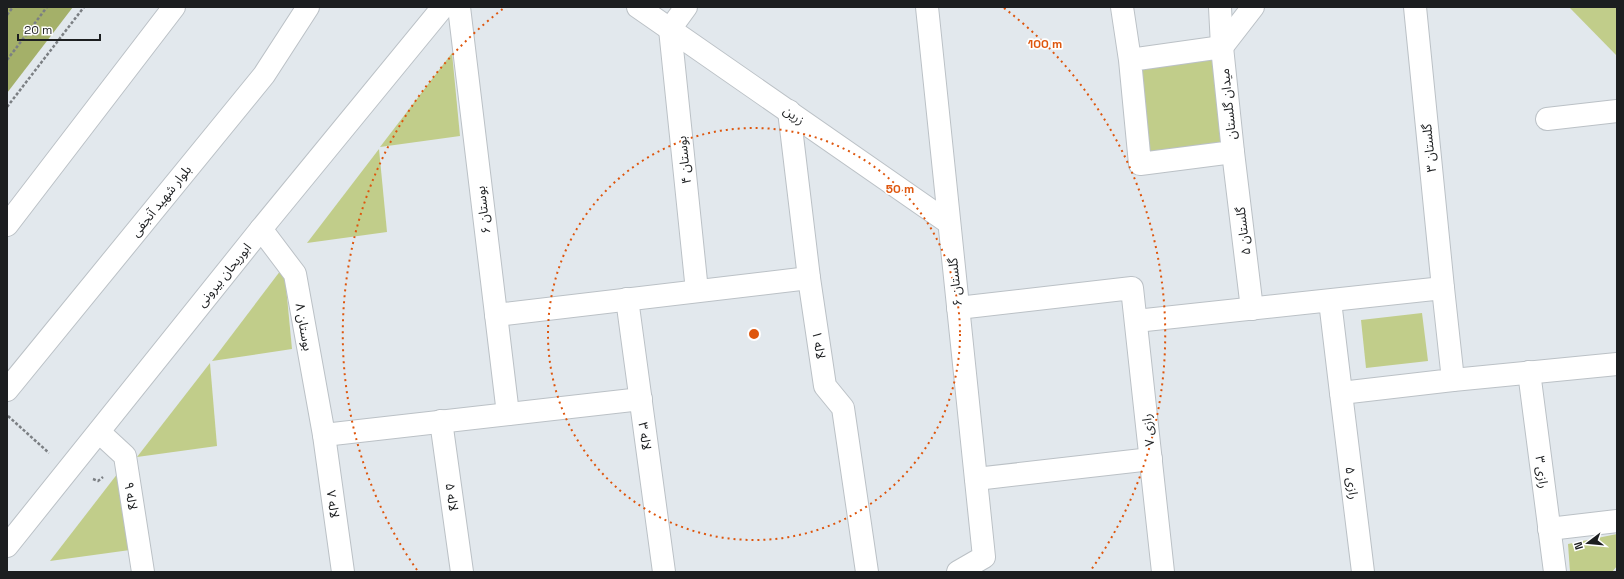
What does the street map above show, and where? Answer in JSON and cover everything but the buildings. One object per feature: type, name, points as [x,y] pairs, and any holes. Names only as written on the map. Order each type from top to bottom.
[{"type":"street","points":[[7,225],[174,7]]},
{"type":"street","name":"بلوار شهید آنجفی","points":[[7,390],[264,75],[308,7]]},
{"type":"street","points":[[264,75],[324,7]]},
{"type":"street","name":"ابوریحان بیرونی","points":[[7,546],[261,229],[443,7]]},
{"type":"street","name":"بوستان ۶","points":[[459,7],[508,414]]},
{"type":"street","name":"زرین","points":[[638,7],[949,223]]},
{"type":"street","points":[[670,29],[686,7]]},
{"type":"street","name":"گلستان ۶","points":[[926,7],[984,557],[958,572]]},
{"type":"street","points":[[1122,7],[1130,60],[1222,47],[1253,7]]},
{"type":"street","name":"میدان گلستان","points":[[1130,60],[1140,164],[1233,152],[1222,47],[1220,7]]},
{"type":"street","name":"گلستان ۳","points":[[1415,7],[1453,380]]},
{"type":"street","name":"بوستان ۴","points":[[670,29],[697,291]]},
{"type":"street","name":"لاله ۱","points":[[789,111],[809,278],[825,386],[843,408],[867,572]]},
{"type":"street","points":[[1547,119],[1617,111]]},
{"type":"street","name":"گلستان ۵","points":[[1233,152],[1252,310]]},
{"type":"street","name":"بوستان ۸","points":[[261,229],[295,274],[324,435]]},
{"type":"street","points":[[496,315],[809,278]]},
{"type":"street","name":"رازی ۷","points":[[958,308],[1132,288],[1163,572]]},
{"type":"street","points":[[1136,321],[1330,302],[1443,288]]},
{"type":"street","name":"لاله ۳","points":[[627,299],[664,572]]},
{"type":"street","name":"رازی ۵","points":[[1330,302],[1363,572]]},
{"type":"street","points":[[1341,394],[1453,380],[1617,364]]},
{"type":"street","name":"رازی ۳","points":[[1529,372],[1555,572]]},
{"type":"street","points":[[324,435],[640,399]]},
{"type":"street","name":"لاله ۵","points":[[441,421],[462,572]]},
{"type":"street","name":"لاله ۹","points":[[99,432],[125,456],[143,572]]},
{"type":"street","name":"لاله ۷","points":[[324,435],[343,572]]},
{"type":"street","points":[[976,480],[1151,459]]},
{"type":"street","points":[[1549,529],[1617,521]]},
{"type":"path","points":[[7,15],[14,7]]},
{"type":"path","points":[[7,60],[47,7]]},
{"type":"path","points":[[7,107],[84,7]]},
{"type":"green space","points":[[7,7],[73,7],[7,93]]},
{"type":"green space","points":[[1569,7],[1617,7],[1617,56]]},
{"type":"green space","points":[[1222,47],[1233,152],[1140,164],[1130,60]]},
{"type":"green space","points":[[452,53],[460,136],[380,147]]},
{"type":"green space","points":[[379,149],[387,232],[307,243]]},
{"type":"green space","points":[[284,266],[292,349],[212,361]]},
{"type":"green space","points":[[1422,313],[1428,361],[1366,368],[1361,320]]},
{"type":"green space","points":[[210,363],[217,446],[137,457]]},
{"type":"green space","points":[[118,473],[130,550],[50,561]]},
{"type":"green space","points":[[1617,534],[1617,566],[1612,572],[1570,572],[1568,544]]}]
